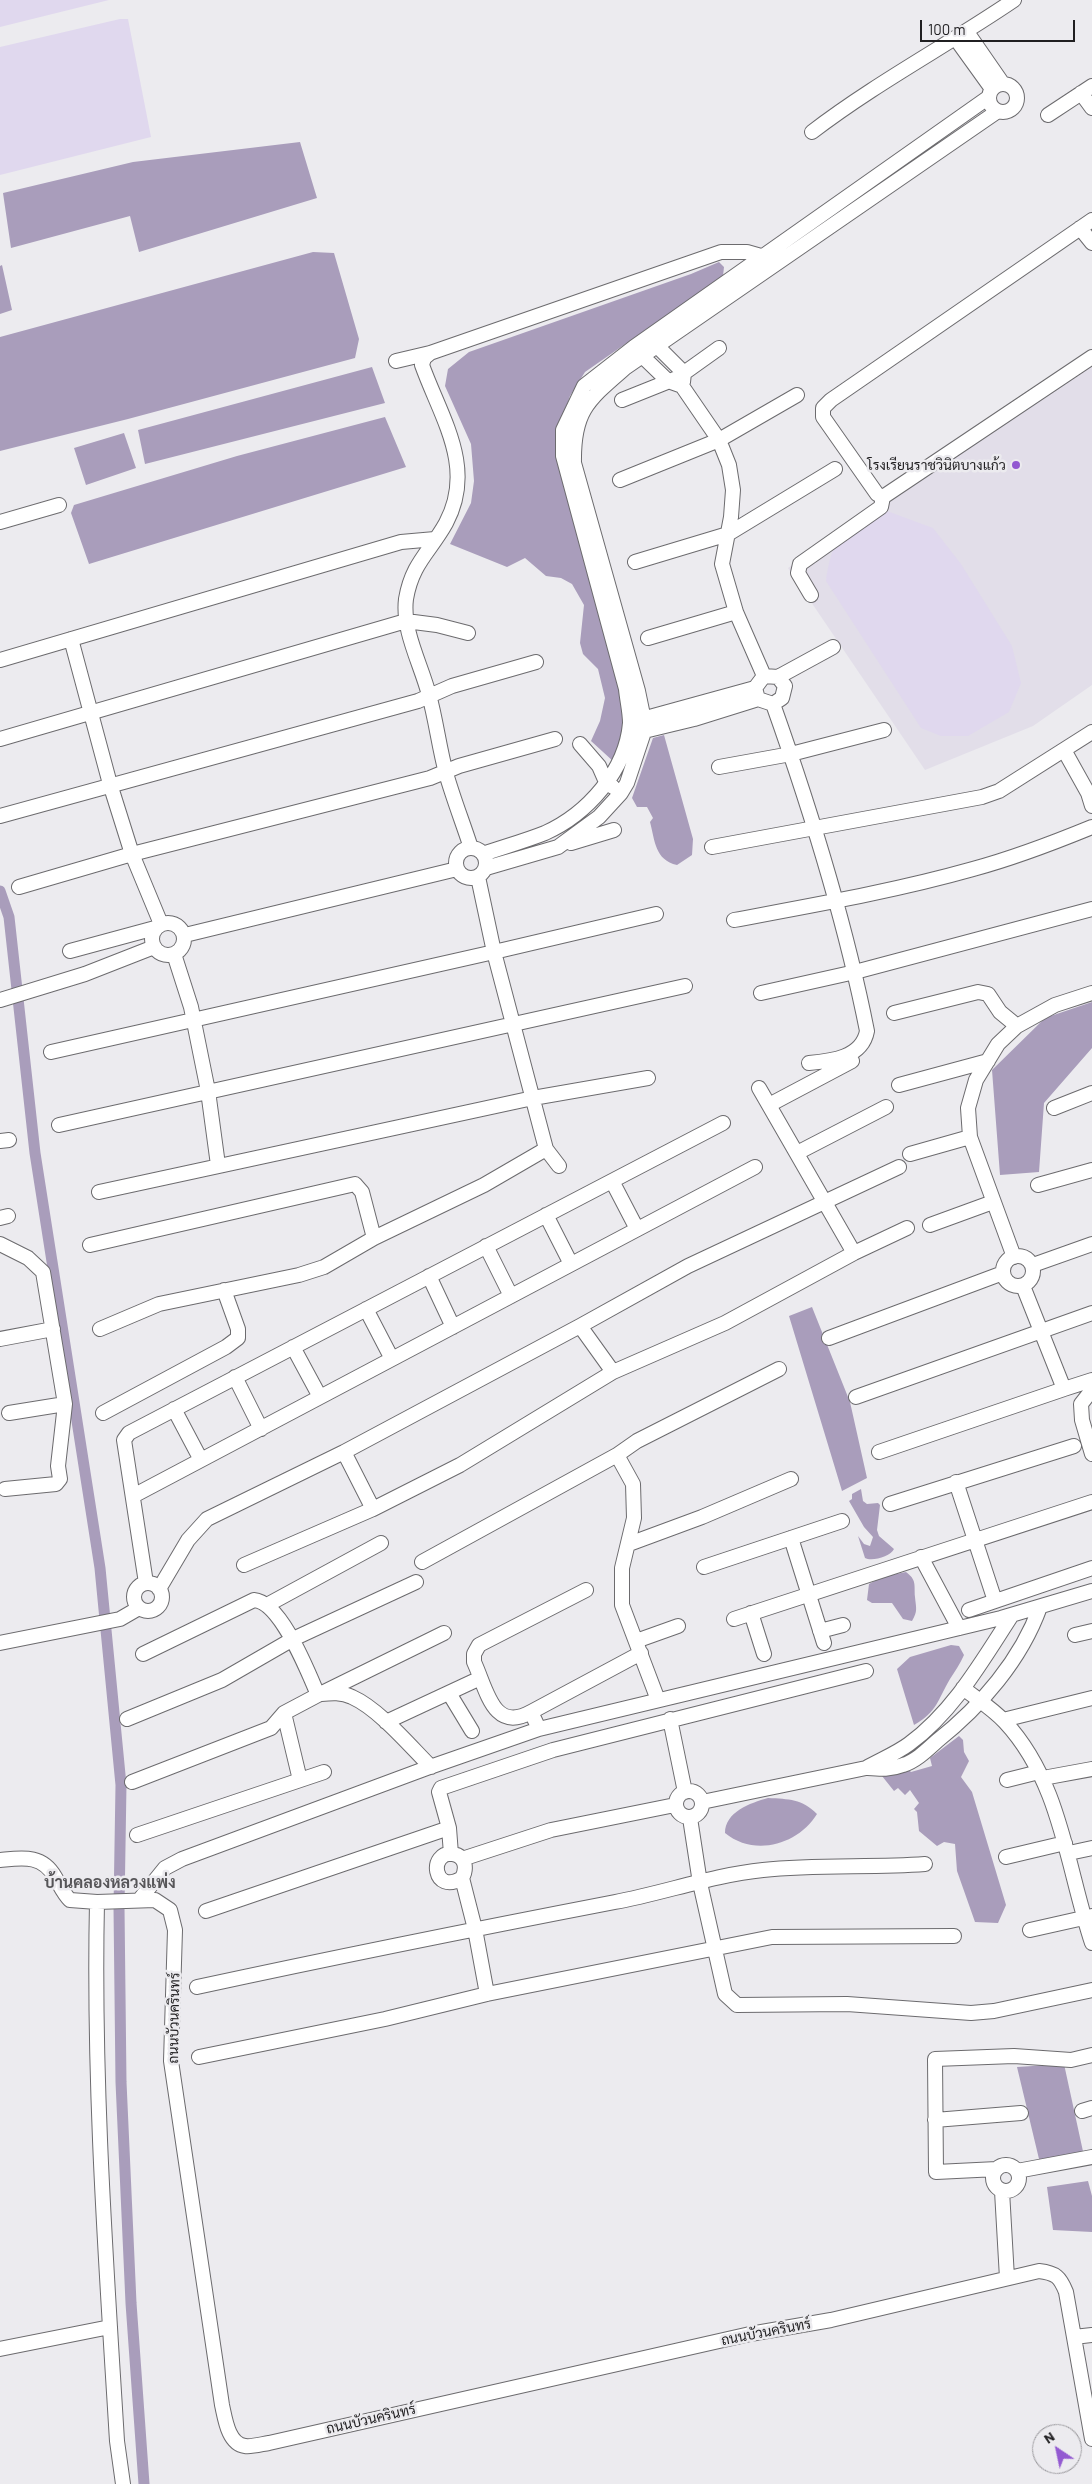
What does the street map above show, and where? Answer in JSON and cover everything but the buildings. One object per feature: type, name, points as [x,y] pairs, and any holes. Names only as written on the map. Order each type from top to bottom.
[{"type":"street","points":[[812,132],[847,105],[962,36],[1014,0]]},
{"type":"street","points":[[962,36],[995,90],[992,106],[998,111]]},
{"type":"street","points":[[558,846],[599,817],[621,794],[627,783],[644,726],[638,691],[563,456],[562,430],[584,386],[784,259],[998,111],[1009,110],[1016,103],[1017,98],[1013,88],[995,90],[763,258],[652,342]]},
{"type":"street","points":[[1048,115],[1087,89],[1092,108]]},
{"type":"street","points":[[883,497],[876,494],[823,417],[823,408],[831,400],[1086,224],[1092,243]]},
{"type":"street","points":[[396,361],[430,353],[721,252],[747,252],[763,258],[784,259]]},
{"type":"street","points":[[652,342],[683,379],[720,440],[729,465],[733,490],[728,534],[722,564],[736,612],[771,676],[785,686],[782,698],[773,704]]},
{"type":"street","points":[[622,400],[668,381],[683,379],[718,348]]},
{"type":"street","points":[[637,352],[668,381]]},
{"type":"street","points":[[430,353],[424,358],[422,365],[456,450],[459,471],[456,498],[446,523],[416,566],[406,599],[406,621],[429,695],[446,772],[477,851],[494,952],[546,1149],[560,1166]]},
{"type":"street","points":[[810,595],[798,573],[800,564],[881,507],[883,497],[1092,357]]},
{"type":"street","points":[[620,480],[720,440],[797,395]]},
{"type":"street","points":[[635,562],[728,534],[835,469]]},
{"type":"street","points":[[0,522],[59,505]]},
{"type":"street","points":[[0,660],[401,542],[434,539]]},
{"type":"street","points":[[596,559],[626,689],[629,728],[618,768],[586,807],[546,832],[459,855],[457,869],[464,877],[482,873],[558,846],[614,830]]},
{"type":"street","points":[[648,638],[736,612]]},
{"type":"street","points":[[0,739],[406,621],[437,625],[468,633]]},
{"type":"street","points":[[71,639],[110,784],[132,854],[158,926]]},
{"type":"street","points":[[629,728],[644,726],[757,694],[771,676],[833,648]]},
{"type":"street","points":[[0,816],[418,700],[452,686],[536,662]]},
{"type":"street","points":[[757,694],[773,704],[791,754],[837,901],[855,972],[867,1031],[866,1038],[859,1047],[839,1060],[809,1063]]},
{"type":"street","points":[[719,766],[791,754],[884,730]]},
{"type":"street","points":[[712,847],[982,797],[999,791],[1092,732]]},
{"type":"street","points":[[20,887],[132,854],[430,778],[459,766],[555,739]]},
{"type":"street","points":[[580,744],[599,766],[606,782],[621,794]]},
{"type":"street","points":[[1064,750],[1088,793],[1092,806]]},
{"type":"street","points":[[586,807],[599,817]]},
{"type":"street","points":[[734,920],[837,901],[974,869],[1032,851],[1092,827]]},
{"type":"street","points":[[185,935],[457,869]]},
{"type":"street","points":[[760,993],[855,972],[1092,909]]},
{"type":"street","points":[[51,1052],[656,914]]},
{"type":"street","points":[[70,950],[158,926],[166,922],[178,925],[185,935],[183,946],[174,954],[162,954],[154,947],[151,938],[158,926]]},
{"type":"street","points":[[0,1000],[85,974],[154,947]]},
{"type":"street","points":[[174,954],[194,1019],[208,1091],[218,1165]]},
{"type":"street","points":[[59,1125],[685,986]]},
{"type":"street","points":[[894,1013],[978,992],[988,994],[1000,1012],[1017,1026]]},
{"type":"street","points":[[1014,1257],[970,1137],[968,1108],[976,1080],[998,1044],[1017,1026],[1055,1005],[1092,993]]},
{"type":"street","points":[[769,1105],[859,1058]]},
{"type":"street","points":[[899,1085],[988,1061]]},
{"type":"street","points":[[99,1192],[533,1098],[648,1078]]},
{"type":"street","points":[[759,1088],[854,1253]]},
{"type":"street","points":[[1054,1108],[1092,1093]]},
{"type":"street","points":[[796,1153],[886,1107]]},
{"type":"street","points":[[146,1583],[125,1436],[723,1124]]},
{"type":"street","points":[[910,1154],[970,1137]]},
{"type":"street","points":[[100,1329],[159,1304],[299,1275],[324,1267],[374,1238],[484,1185],[546,1149]]},
{"type":"street","points":[[133,1496],[755,1166]]},
{"type":"street","points":[[159,1589],[188,1540],[207,1519],[344,1452],[688,1266],[898,1168]]},
{"type":"street","points":[[1038,1185],[1092,1170]]},
{"type":"street","points":[[612,1181],[637,1229]]},
{"type":"street","points":[[90,1244],[355,1184],[362,1192],[374,1238]]},
{"type":"street","points":[[930,1224],[993,1202]]},
{"type":"street","points":[[546,1215],[571,1264]]},
{"type":"street","points":[[244,1565],[373,1509],[460,1465],[613,1372],[725,1323],[854,1253],[907,1228]]},
{"type":"street","points":[[0,1244],[28,1258],[43,1272],[65,1404],[58,1466],[60,1479],[56,1484],[5,1489]]},
{"type":"street","points":[[1033,1264],[1092,1244]]},
{"type":"street","points":[[486,1246],[511,1296]]},
{"type":"street","points":[[1018,1255],[1027,1258],[1033,1264],[1034,1273],[1030,1282],[1023,1286],[1014,1286],[1006,1282],[1002,1273],[1004,1265],[1014,1257],[1018,1255]]},
{"type":"street","points":[[829,1338],[1002,1273]]},
{"type":"street","points":[[429,1276],[453,1327]]},
{"type":"street","points":[[1023,1286],[1064,1389]]},
{"type":"street","points":[[103,1413],[226,1347],[238,1338],[238,1329],[224,1290]]},
{"type":"street","points":[[366,1309],[392,1359]]},
{"type":"street","points":[[856,1397],[1092,1313]]},
{"type":"street","points":[[580,1326],[613,1372]]},
{"type":"street","points":[[0,1339],[53,1329]]},
{"type":"street","points":[[293,1347],[320,1397]]},
{"type":"street","points":[[422,1562],[617,1455],[637,1441],[779,1369]]},
{"type":"street","points":[[235,1377],[261,1428]]},
{"type":"street","points":[[879,1452],[1092,1380]]},
{"type":"street","points":[[1092,1390],[1081,1404],[1082,1420],[1092,1454]]},
{"type":"street","points":[[9,1413],[65,1404]]},
{"type":"street","points":[[174,1409],[201,1460]]},
{"type":"street","points":[[890,1504],[1074,1446]]},
{"type":"street","points":[[344,1452],[373,1509]]},
{"type":"street","points":[[617,1455],[633,1484],[634,1518],[622,1568],[622,1604],[658,1700]]},
{"type":"street","points":[[629,1544],[702,1517],[791,1479]]},
{"type":"street","points":[[956,1482],[995,1601]]},
{"type":"street","points":[[734,1619],[1092,1502]]},
{"type":"street","points":[[704,1567],[842,1521]]},
{"type":"street","points":[[791,1538],[822,1637],[844,1625]]},
{"type":"street","points":[[267,1605],[381,1543]]},
{"type":"street","points":[[921,1557],[959,1628]]},
{"type":"street","points":[[969,1610],[1092,1568]]},
{"type":"street","points":[[127,1719],[222,1680],[294,1639],[416,1582]]},
{"type":"street","points":[[146,1583],[156,1585],[163,1597],[156,1609],[150,1612],[139,1608],[134,1601],[134,1594],[137,1588],[146,1583]]},
{"type":"street","points":[[586,1590],[479,1645],[474,1654],[474,1662],[497,1713],[510,1719],[518,1719],[638,1647],[678,1626]]},
{"type":"street","points":[[134,1899],[165,1868],[182,1859],[431,1767],[539,1730],[1012,1615],[1092,1591]]},
{"type":"street","points":[[143,1654],[254,1600],[267,1605],[294,1639],[318,1694]]},
{"type":"street","points":[[866,1768],[887,1770],[905,1764],[925,1752],[966,1717],[1015,1657],[1031,1631],[1040,1606]]},
{"type":"street","points":[[0,1643],[80,1629],[120,1619],[139,1608]]},
{"type":"street","points":[[752,1613],[764,1654]]},
{"type":"street","points":[[702,1802],[866,1768],[908,1745],[936,1722],[963,1688],[1012,1615]]},
{"type":"street","points":[[1076,1635],[1092,1631]]},
{"type":"street","points":[[132,1782],[271,1728],[284,1714],[318,1694],[444,1633]]},
{"type":"street","points":[[675,1805],[551,1830],[457,1857],[440,1858],[437,1872],[441,1879],[448,1883],[462,1878],[465,1872],[465,1864],[457,1857],[439,1792],[441,1788],[553,1750],[866,1671]]},
{"type":"street","points":[[386,1722],[474,1681]]},
{"type":"street","points":[[963,1688],[1004,1720],[1028,1751],[1041,1775],[1067,1848],[1088,1917],[1092,1943]]},
{"type":"street","points":[[318,1694],[335,1693],[352,1696],[386,1722],[431,1767]]},
{"type":"street","points":[[448,1693],[472,1731]]},
{"type":"street","points":[[1004,1720],[1092,1698]]},
{"type":"street","points":[[531,1712],[539,1730]]},
{"type":"street","points":[[284,1714],[300,1780]]},
{"type":"street","points":[[670,1719],[685,1792]]},
{"type":"street","points":[[1007,1780],[1092,1770]]},
{"type":"street","points":[[137,1836],[324,1772]]},
{"type":"street","points":[[685,1792],[698,1794],[702,1802],[701,1811],[690,1818],[679,1813],[675,1805],[678,1797],[685,1792]]},
{"type":"street","points":[[690,1818],[700,1883],[725,1994],[737,2005],[848,2004],[970,2013],[994,2011],[1092,1990]]},
{"type":"street","points":[[206,1911],[449,1828]]},
{"type":"street","points":[[1006,1857],[1067,1848],[1092,1848]]},
{"type":"street","name":"ถนนบัวนครินทร์","points":[[0,1860],[23,1857],[37,1859],[54,1874],[70,1900],[101,1902],[134,1899],[155,1900],[170,1910],[175,1930],[171,2061],[222,2405],[229,2431],[234,2441],[243,2446],[269,2443],[750,2334],[858,2314],[1039,2271],[1051,2272],[1060,2278],[1066,2292],[1092,2439]]},
{"type":"street","points":[[197,1987],[475,1929],[632,1899],[762,1870],[819,1866],[880,1868],[925,1864]]},
{"type":"street","points":[[462,1878],[475,1929],[487,1994]]},
{"type":"street","points":[[101,1902],[95,1997],[97,2110],[117,2440],[123,2484]]},
{"type":"street","points":[[1030,1930],[1088,1917]]},
{"type":"street","points":[[199,2057],[385,2019],[487,1994],[685,1956],[772,1937],[954,1936]]},
{"type":"street","points":[[1002,2191],[1012,2190],[1018,2184],[1019,2176],[1017,2171],[1007,2165],[997,2169],[936,2172],[935,2059],[1014,2056],[1071,2060],[1092,2055]]},
{"type":"street","points":[[936,2120],[1021,2113]]},
{"type":"street","points":[[1017,2171],[1092,2157]]},
{"type":"street","points":[[997,2169],[993,2174],[993,2183],[1002,2191],[1007,2278]]},
{"type":"street","points":[[0,2349],[110,2327]]},
{"type":"street","points":[[1074,2337],[1092,2335]]},
{"type":"shaded area","points":[[0,0],[109,0],[0,27]]},
{"type":"shaded area","points":[[120,19],[128,19],[151,137],[0,175],[0,47]]},
{"type":"shaded area","points":[[300,142],[317,198],[139,252],[130,216],[11,248],[3,193],[133,162]]},
{"type":"shaded area","points":[[313,252],[334,253],[359,339],[355,358],[0,451],[0,337]]},
{"type":"shaded area","points":[[719,262],[724,267],[723,276],[585,372],[570,396],[560,425],[626,694],[624,745],[614,762],[591,741],[600,721],[605,698],[598,669],[583,654],[580,643],[584,605],[572,584],[561,578],[546,576],[525,558],[507,567],[450,544],[471,503],[474,481],[471,444],[445,386],[448,369],[469,352],[691,274]]},
{"type":"shaded area","points":[[2,265],[12,310],[0,314],[0,266]]},
{"type":"shaded area","name":"โรงเรียนราชวินิตบางแก้ว","points":[[1092,362],[1092,685],[1033,726],[925,770],[788,568]]},
{"type":"shaded area","points":[[372,367],[385,403],[145,464],[138,430]]},
{"type":"shaded area","points":[[385,417],[406,467],[89,564],[71,513],[74,505],[237,456]]},
{"type":"shaded area","points":[[124,433],[136,468],[86,485],[74,448]]},
{"type":"shaded area","points":[[887,511],[933,528],[961,564],[1012,646],[1021,683],[1009,712],[968,736],[941,736],[921,728],[826,581],[832,552],[843,534],[860,522]]},
{"type":"shaded area","points":[[664,735],[693,839],[692,855],[677,865],[664,859],[660,854],[650,822],[653,818],[647,807],[637,807],[632,798],[653,738]]},
{"type":"shaded area","points":[[1092,1002],[1092,1048],[1044,1103],[1039,1172],[1000,1175],[992,1070],[1045,1018]]},
{"type":"shaded area","points":[[812,1307],[850,1402],[867,1478],[842,1491],[789,1316]]},
{"type":"shaded area","points":[[861,1489],[863,1501],[867,1504],[878,1503],[880,1505],[877,1530],[879,1536],[894,1549],[881,1558],[865,1558],[858,1536],[864,1544],[870,1546],[873,1537],[864,1527],[849,1501],[852,1499],[852,1494]]},
{"type":"shaded area","points":[[906,1572],[912,1578],[915,1586],[916,1609],[912,1621],[903,1619],[892,1603],[872,1603],[867,1600],[869,1584],[882,1577]]},
{"type":"shaded area","points":[[951,1645],[959,1646],[964,1655],[933,1710],[914,1725],[897,1669],[910,1657]]},
{"type":"shaded area","points":[[959,1736],[963,1740],[964,1752],[969,1761],[961,1777],[972,1792],[1006,1905],[998,1923],[975,1922],[957,1871],[955,1844],[944,1842],[937,1846],[919,1831],[917,1812],[914,1809],[919,1803],[910,1790],[905,1795],[898,1788],[894,1791],[882,1776],[908,1769],[911,1772],[932,1766],[930,1758]]},
{"type":"shaded area","points":[[768,1798],[795,1801],[806,1805],[817,1814],[809,1825],[799,1833],[775,1844],[749,1845],[725,1833],[729,1819],[734,1814],[746,1806]]},
{"type":"shaded area","points":[[1064,2064],[1084,2156],[1039,2159],[1017,2067]]},
{"type":"shaded area","points":[[1088,2181],[1092,2196],[1092,2232],[1053,2230],[1047,2187]]},
{"type":"waterway","points":[[0,891],[9,917],[35,1153],[100,1568],[121,1785],[119,1907],[121,2082],[131,2303],[144,2484]]},
{"type":"place","name":"โรงเรียนราชวินิตบางแก้ว","points":[[1016,465]]},
{"type":"district","name":"บ้านคลองหลวงแพ่ง","points":[[110,1883]]}]
